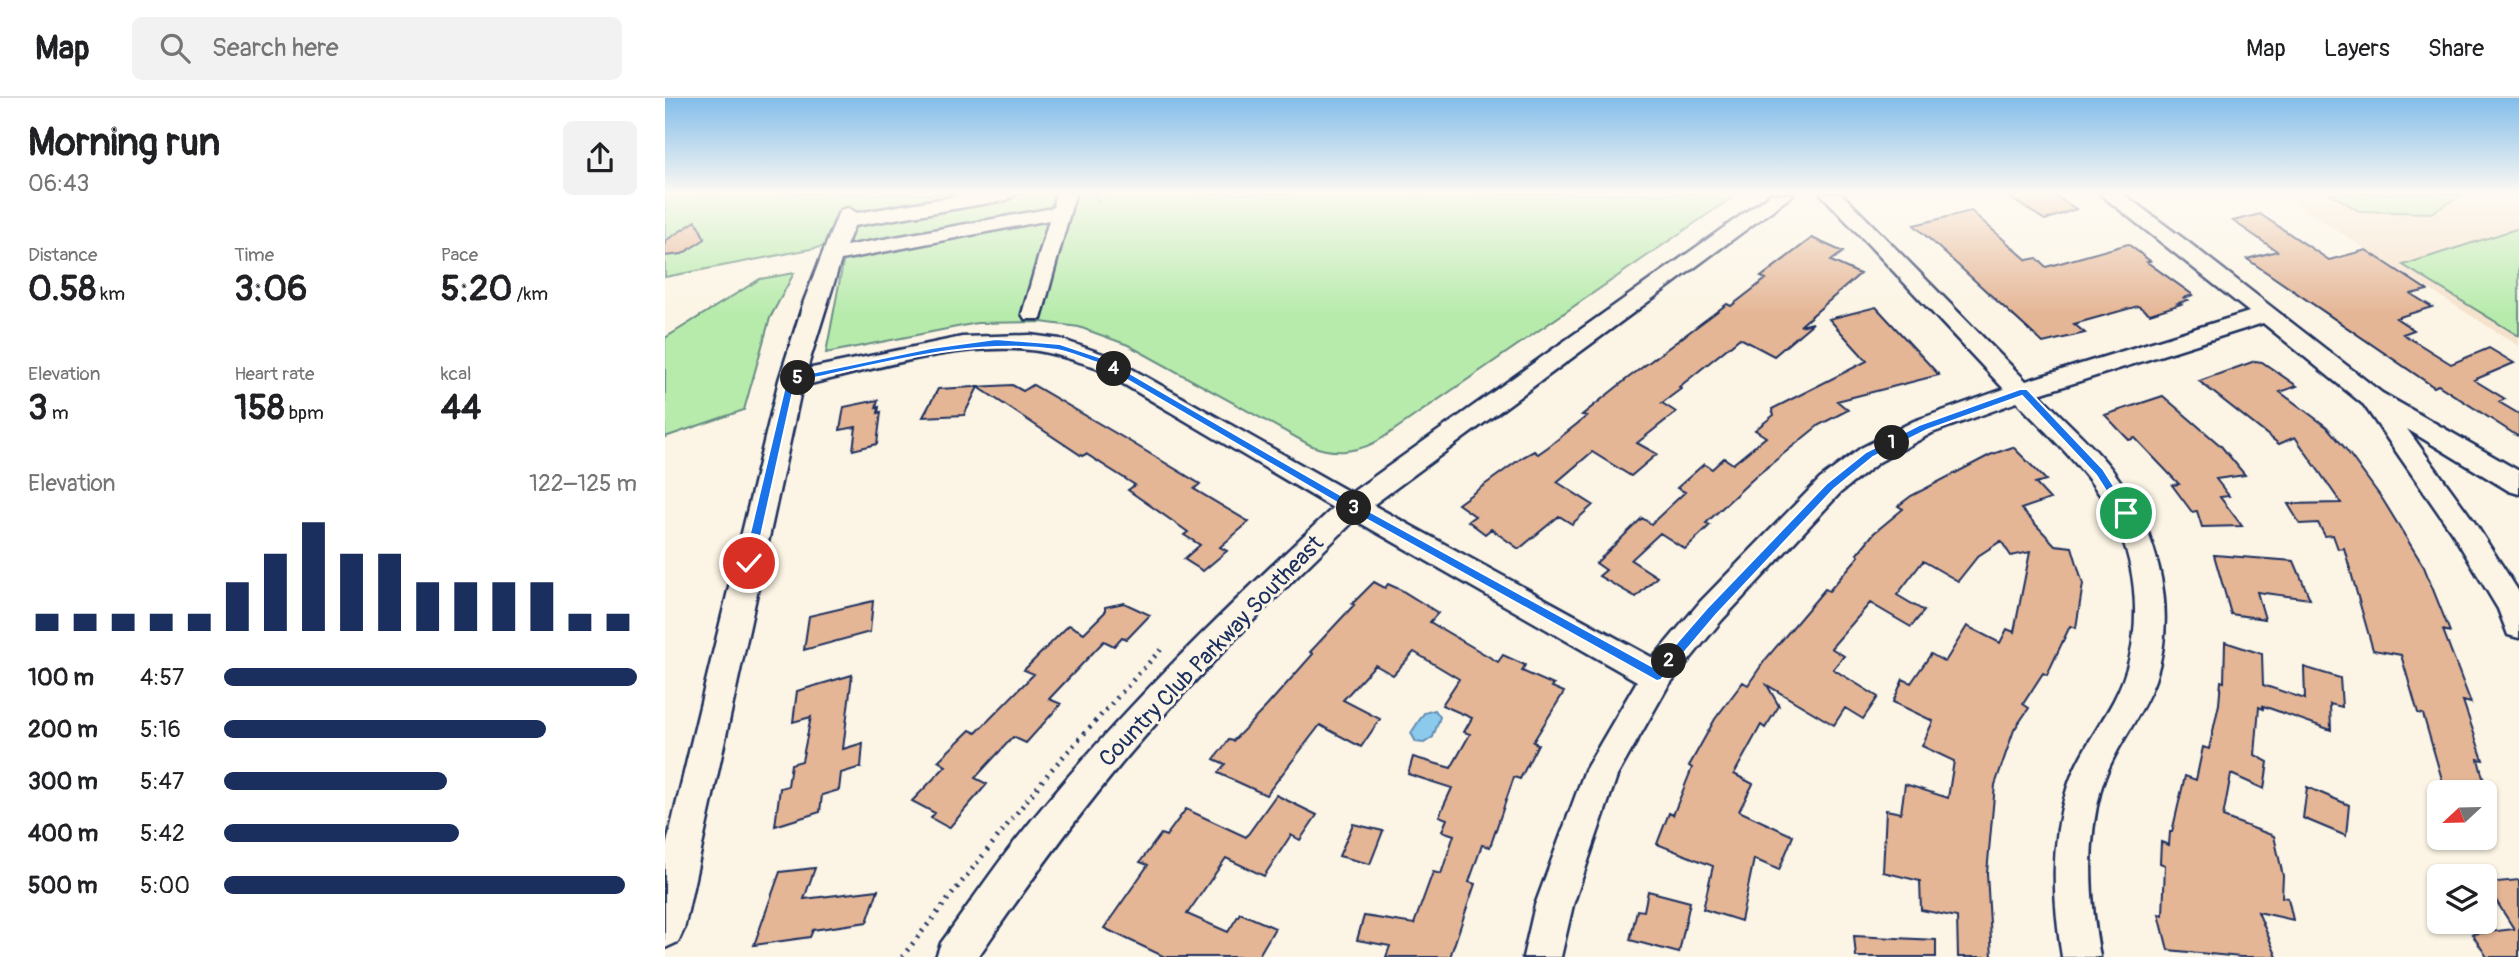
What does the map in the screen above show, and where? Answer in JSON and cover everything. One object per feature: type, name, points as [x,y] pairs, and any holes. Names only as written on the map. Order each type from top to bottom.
[{"type":"street","points":[[665,929],[791,380],[815,301],[840,234]]},
{"type":"street","points":[[832,255],[925,234]]},
{"type":"street","points":[[993,343],[1033,314],[1055,234]]},
{"type":"street","name":"Country Club Parkway Southeast","points":[[955,957],[1029,852],[1116,746],[1264,590],[1352,506],[1728,234]]},
{"type":"street","points":[[1870,234],[2099,472],[2126,513],[2145,565],[2152,611],[2147,653],[2129,703],[2103,745],[2084,786],[2072,838],[2072,908],[2081,957]]},
{"type":"street","points":[[2166,234],[2373,399],[2456,444],[2519,484]]},
{"type":"street","points":[[1033,314],[1061,347]]},
{"type":"street","points":[[1542,957],[1554,905],[1602,770],[1657,676],[1711,611],[1830,486],[1870,455],[1923,428],[2023,391],[2267,314]]},
{"type":"street","points":[[791,380],[931,351],[993,343],[1061,347],[1101,361],[1352,506],[1657,676]]},
{"type":"street","points":[[2373,399],[2463,527],[2512,606],[2519,626]]},
{"type":"shaded area","points":[[2343,234],[2519,234],[2519,346]]},
{"type":"green space","points":[[665,234],[1679,234],[1384,437],[1367,446],[1348,451],[1310,445],[1128,345],[1079,327],[1041,322],[977,323],[826,353],[847,242],[665,277]]},
{"type":"green space","points":[[2500,234],[2519,234],[2519,336],[2403,265]]},
{"type":"green space","points":[[794,273],[770,318],[744,410],[665,437],[665,338],[760,279]]},
{"type":"water","points":[[1435,710],[1440,717],[1433,737],[1424,743],[1416,742],[1411,733],[1424,713]]},
{"type":"building","points":[[676,234],[703,234],[705,239],[682,254],[665,256],[665,241]]},
{"type":"building","points":[[1924,234],[1997,234],[2027,260],[2037,258],[2046,267],[2128,244],[2150,261],[2147,262],[2193,295],[2178,303],[2181,304],[2150,314],[2138,306],[2074,324],[2085,333],[2043,343]]},
{"type":"building","points":[[2252,234],[2290,234],[2329,260],[2366,250],[2427,290],[2411,294],[2432,307],[2396,318],[2414,330],[2403,334],[2451,364],[2489,348],[2514,363],[2474,380],[2505,399],[2499,402],[2519,414],[2519,437],[2438,385],[2434,387],[2247,259],[2277,251]]},
{"type":"building","points":[[1812,238],[1843,252],[1831,261],[1860,274],[1800,326],[1813,323],[1774,356],[1740,338],[1679,387],[1681,389],[1662,403],[1676,412],[1637,443],[1657,454],[1631,476],[1592,452],[1557,482],[1593,505],[1572,524],[1559,516],[1519,549],[1491,529],[1485,534],[1468,521],[1475,516],[1458,504],[1523,457],[1534,451],[1538,454],[1548,447],[1628,378],[1727,304],[1731,306],[1766,279],[1761,277]]},
{"type":"building","points":[[1876,307],[1939,375],[1837,401],[1848,410],[1819,425],[1755,477],[1706,523],[1710,525],[1685,549],[1660,533],[1631,560],[1657,577],[1636,597],[1599,576],[1606,570],[1596,563],[1642,518],[1651,524],[1685,492],[1677,488],[1704,464],[1712,469],[1724,458],[1733,464],[1766,437],[1755,430],[1774,415],[1772,409],[1867,361],[1829,319]]},
{"type":"building","points":[[2255,361],[2262,362],[2297,386],[2280,392],[2327,427],[2383,500],[2424,567],[2450,632],[2443,630],[2471,703],[2463,701],[2483,760],[2478,759],[2484,780],[2442,780],[2423,714],[2418,713],[2401,655],[2373,650],[2344,548],[2338,549],[2333,535],[2325,536],[2318,523],[2300,524],[2288,504],[2341,503],[2295,437],[2279,444],[2199,381]]},
{"type":"building","points":[[1012,385],[1023,391],[1033,385],[1200,484],[1194,489],[1249,522],[1220,547],[1227,551],[1203,571],[1184,559],[1200,545],[1184,535],[1188,532],[1128,490],[1135,485],[1086,454],[1082,456],[978,387],[964,415],[923,417],[938,389]]},
{"type":"building","points":[[2163,396],[2221,446],[2245,475],[2216,479],[2229,496],[2220,497],[2242,526],[2202,527],[2197,511],[2192,512],[2172,485],[2179,484],[2135,438],[2129,440],[2105,415]]},
{"type":"building","points":[[878,400],[876,408],[879,407],[878,413],[881,412],[877,444],[853,450],[856,427],[840,430],[844,407]]},
{"type":"building","points":[[2013,447],[2046,480],[2035,483],[2050,499],[2021,509],[2055,545],[2072,547],[2083,584],[2076,628],[2070,626],[2047,675],[2043,673],[2023,704],[2029,708],[2014,730],[1995,785],[1987,873],[1992,957],[1958,957],[1957,917],[1921,910],[1920,881],[1883,872],[1886,810],[1901,813],[1905,784],[1948,798],[1954,761],[1922,746],[1933,721],[1893,702],[1903,679],[1911,683],[1931,654],[1945,662],[1967,626],[2000,643],[2007,629],[2014,632],[2030,552],[2011,556],[2001,541],[1978,556],[1958,581],[1923,561],[1897,595],[1924,611],[1911,627],[1870,603],[1831,648],[1844,656],[1833,669],[1878,697],[1863,719],[1845,708],[1834,725],[1767,685],[1779,706],[1765,728],[1761,725],[1734,774],[1753,784],[1739,811],[1793,836],[1779,870],[1754,859],[1741,921],[1703,909],[1713,866],[1657,844],[1669,813],[1673,815],[1692,768],[1689,766],[1715,719],[1743,682],[1748,685],[1765,660],[1825,589],[1829,591],[1859,556],[1857,554],[1874,533],[1903,509],[1898,506],[1911,496],[1990,455]]},
{"type":"building","points":[[2214,555],[2294,561],[2310,599],[2257,592],[2265,619],[2231,614]]},
{"type":"building","points":[[1374,582],[1385,588],[1388,584],[1401,590],[1438,613],[1430,622],[1498,662],[1503,655],[1525,665],[1522,671],[1564,692],[1533,742],[1538,744],[1520,779],[1514,777],[1490,847],[1482,845],[1469,882],[1475,884],[1450,957],[1386,957],[1390,946],[1357,940],[1364,916],[1414,924],[1433,872],[1441,874],[1454,835],[1442,831],[1447,819],[1439,816],[1452,788],[1408,774],[1413,757],[1451,768],[1470,734],[1464,732],[1472,718],[1442,705],[1459,679],[1414,652],[1393,675],[1375,665],[1343,700],[1380,719],[1361,747],[1320,725],[1266,795],[1218,773],[1225,764],[1214,759],[1229,740],[1233,741],[1266,707],[1313,654],[1310,652]]},
{"type":"building","points":[[873,601],[870,632],[804,650],[809,616]]},
{"type":"building","points":[[1124,603],[1150,615],[1127,639],[1122,637],[1114,646],[1104,641],[1049,699],[1061,704],[1026,743],[1013,737],[975,778],[987,784],[949,828],[931,818],[935,813],[912,801],[946,766],[938,761],[970,730],[976,733],[1034,674],[1024,670],[1069,625],[1084,633],[1105,612],[1105,607]]},
{"type":"building","points":[[2225,642],[2262,654],[2263,685],[2305,699],[2304,667],[2340,678],[2342,707],[2330,704],[2331,730],[2263,706],[2263,709],[2259,707],[2255,755],[2268,762],[2264,789],[2231,774],[2223,817],[2274,836],[2283,876],[2282,897],[2288,898],[2293,920],[2258,912],[2277,957],[2241,957],[2168,950],[2159,914],[2163,915],[2165,865],[2160,863],[2161,842],[2169,845],[2185,776],[2196,780],[2203,747],[2209,749],[2221,681],[2224,682]]},
{"type":"building","points":[[852,675],[843,749],[863,743],[861,767],[841,773],[839,790],[822,795],[820,812],[775,826],[780,788],[788,786],[791,764],[802,761],[811,717],[793,722],[797,691]]},
{"type":"building","points":[[2307,787],[2349,805],[2346,836],[2303,818]]},
{"type":"building","points":[[1276,795],[1317,815],[1300,840],[1291,835],[1264,876],[1226,858],[1187,914],[1228,932],[1240,913],[1275,928],[1258,957],[1165,957],[1104,928],[1148,865],[1140,862],[1161,834],[1166,836],[1186,809],[1246,837]]},
{"type":"building","points":[[1353,824],[1383,831],[1370,864],[1339,856]]},
{"type":"building","points":[[815,868],[804,899],[878,890],[867,922],[813,930],[810,937],[754,945],[780,872]]},
{"type":"building","points":[[2519,880],[2519,957],[2487,957],[2472,934],[2497,934],[2497,931],[2514,929],[2497,902],[2497,882]]},
{"type":"building","points":[[1648,891],[1690,902],[1679,953],[1630,940],[1637,910],[1644,911]]},
{"type":"building","points":[[1854,936],[1936,940],[1936,957],[1856,957]]},
{"type":"route","points":[[749,563],[791,380],[931,351],[996,342],[1060,347],[1101,361],[1352,506],[1657,676],[1711,611],[1830,486],[1870,455],[1923,428],[2023,391],[2099,472],[2126,513]]}]
